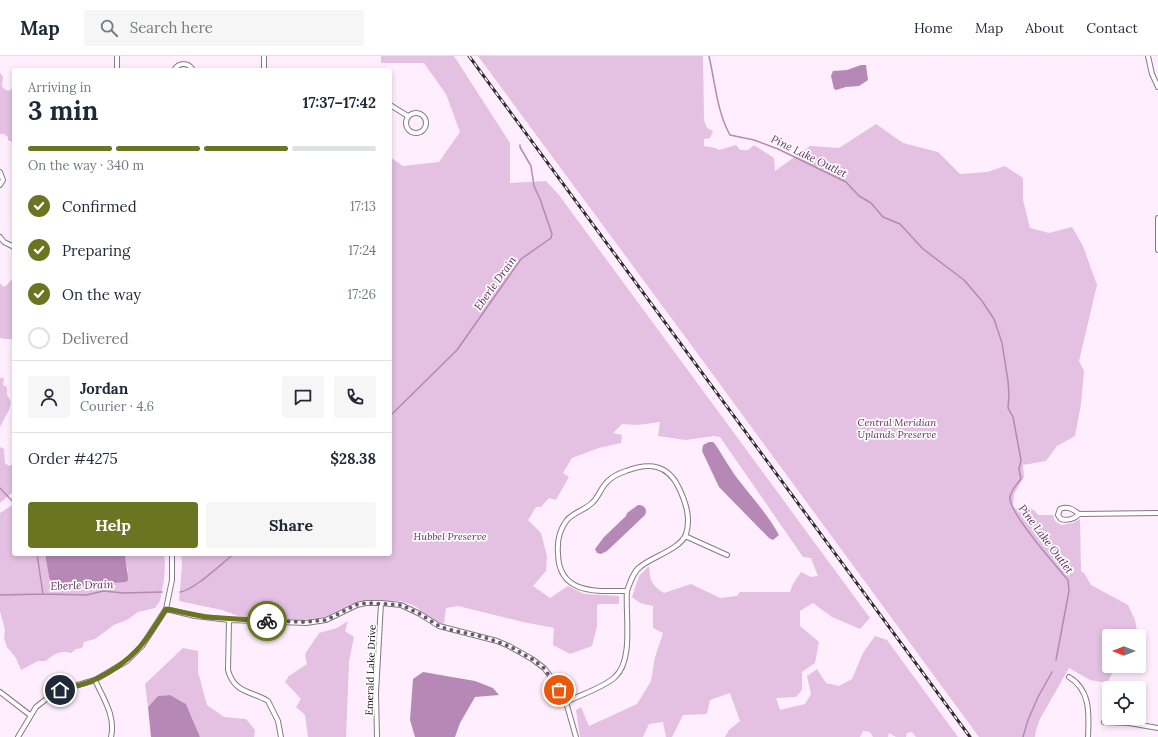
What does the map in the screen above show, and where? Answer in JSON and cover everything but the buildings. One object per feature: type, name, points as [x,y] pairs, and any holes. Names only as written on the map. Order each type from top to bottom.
[{"type":"street","points":[[117,56],[118,68]]},
{"type":"street","points":[[264,56],[264,68]]},
{"type":"street","points":[[1148,56],[1152,74],[1158,87]]},
{"type":"street","points":[[176,68],[184,63],[191,68]]},
{"type":"street","points":[[392,106],[408,116]]},
{"type":"street","points":[[415,112],[422,114],[426,121],[424,129],[417,133],[410,131],[406,124],[408,116],[415,112]]},
{"type":"street","points":[[0,172],[3,180],[0,185]]},
{"type":"street","points":[[1158,218],[1158,250]]},
{"type":"street","points":[[0,237],[12,246]]},
{"type":"street","points":[[566,702],[608,682],[620,672],[625,656],[627,642],[627,591],[639,567],[675,547],[685,536],[689,521],[688,512],[674,478],[666,471],[657,467],[645,465],[639,466],[623,472],[606,482],[595,501],[569,518],[564,524],[557,546],[561,570],[567,580],[576,586],[592,591],[627,591]]},
{"type":"street","points":[[1079,514],[1074,518],[1065,520],[1061,520],[1058,515],[1060,509],[1064,508],[1072,509],[1079,514],[1158,513]]},
{"type":"street","points":[[685,536],[727,555]]},
{"type":"street","points":[[18,737],[36,707],[49,697],[60,690],[95,680],[118,667],[134,654],[156,627],[166,609],[172,580],[172,556]]},
{"type":"street","points":[[166,609],[195,616],[229,620],[306,622],[317,621],[334,616],[356,605],[366,603],[381,603],[406,607],[439,626],[484,637],[509,646],[532,659],[544,668],[555,682],[566,702],[576,737]]},
{"type":"street","name":"Emerald Lake Drive","points":[[377,737],[376,693],[381,603]]},
{"type":"street","points":[[229,620],[228,665],[230,677],[240,688],[268,701],[278,721],[281,737]]},
{"type":"street","points":[[1069,677],[1079,685],[1088,703],[1088,737]]},
{"type":"street","points":[[95,680],[112,716],[113,726],[111,737]]},
{"type":"street","points":[[0,692],[30,716]]},
{"type":"street","points":[[1141,725],[1158,728]]},
{"type":"green space","name":"Hubbel Preserve","points":[[381,56],[454,56],[510,143],[510,183],[546,181],[559,195],[870,618],[860,629],[832,617],[813,603],[800,611],[800,626],[819,642],[815,663],[802,672],[802,690],[796,697],[776,698],[780,710],[805,704],[811,694],[807,676],[817,669],[826,683],[839,686],[852,679],[863,653],[875,636],[887,640],[958,737],[916,737],[912,732],[907,733],[906,737],[896,737],[889,733],[888,737],[873,737],[870,732],[863,731],[860,737],[725,737],[729,730],[740,721],[730,693],[710,700],[707,714],[683,715],[672,737],[666,737],[663,722],[649,724],[643,737],[580,737],[576,710],[581,707],[589,726],[637,704],[651,681],[655,657],[663,633],[653,628],[653,606],[640,603],[632,597],[639,576],[649,566],[652,582],[664,593],[691,584],[720,598],[737,596],[740,592],[790,592],[793,584],[801,572],[811,577],[818,576],[811,558],[803,557],[720,437],[714,436],[686,440],[658,436],[660,422],[638,425],[622,424],[613,433],[622,435],[621,443],[599,448],[572,458],[563,473],[569,477],[556,500],[549,498],[541,507],[536,507],[528,520],[541,533],[547,556],[546,571],[533,586],[550,598],[568,586],[584,594],[619,596],[619,604],[597,605],[597,626],[592,646],[570,654],[553,645],[554,628],[458,606],[446,608],[444,624],[433,620],[415,606],[401,601],[365,601],[351,604],[324,617],[303,620],[241,617],[222,610],[179,601],[182,566],[181,556],[392,556],[392,158],[403,166],[439,162],[460,132],[446,94],[424,63],[381,63]]},
{"type":"green space","name":"Central Meridian Uplands Preserve","points":[[478,56],[703,56],[704,120],[707,128],[713,131],[710,138],[704,139],[704,146],[719,150],[736,145],[740,150],[748,150],[754,145],[774,158],[775,171],[810,146],[839,148],[876,124],[903,143],[938,152],[960,174],[987,172],[1005,166],[1023,178],[1023,200],[1030,228],[1049,233],[1072,227],[1083,246],[1097,285],[1079,361],[1084,371],[1081,404],[1075,436],[1057,446],[1046,461],[1023,465],[1024,477],[1014,494],[1013,506],[1016,509],[1024,504],[1035,511],[1038,515],[1053,515],[1055,521],[1061,525],[1073,523],[1080,519],[1081,571],[1084,573],[1091,585],[1128,605],[1135,620],[1137,629],[1102,629],[1102,673],[1112,673],[1108,681],[1102,682],[1090,680],[1069,668],[1040,719],[1035,737],[979,737]]},
{"type":"green space","points":[[0,73],[3,77],[3,88],[8,91],[12,89],[12,142],[8,140],[8,137],[4,134],[0,134]]},
{"type":"green space","points":[[12,280],[12,339],[6,339],[0,338],[0,283],[3,287]]},
{"type":"green space","points":[[0,378],[4,378],[3,385],[7,387],[7,395],[11,402],[9,410],[0,427]]},
{"type":"green space","points":[[0,447],[4,449],[5,463],[9,466],[12,465],[12,493],[0,503]]},
{"type":"green space","points":[[12,505],[12,556],[45,556],[49,577],[126,582],[128,569],[125,564],[125,556],[164,556],[164,580],[160,601],[155,608],[138,612],[127,620],[114,625],[95,639],[84,642],[82,648],[76,649],[71,653],[57,653],[46,661],[38,661],[21,670],[16,658],[7,647],[4,638],[5,630],[0,611],[0,513]]},
{"type":"green space","points":[[348,621],[345,631],[354,637],[349,662],[346,737],[308,737],[305,715],[296,707],[301,699],[285,682],[289,676],[307,664],[305,654],[319,633],[337,628]]},
{"type":"green space","points":[[183,648],[198,651],[198,672],[207,705],[224,717],[246,719],[255,730],[254,737],[200,737],[186,704],[170,695],[158,696],[148,707],[145,684]]},
{"type":"water","points":[[861,65],[866,65],[868,80],[859,86],[846,87],[836,90],[834,89],[831,76],[833,71],[847,70]]},
{"type":"water","points":[[713,442],[715,444],[737,478],[771,521],[779,535],[773,540],[769,538],[719,487],[702,451],[703,445]]},
{"type":"water","points":[[638,505],[645,508],[645,515],[607,551],[601,554],[597,553],[595,549],[604,537],[626,516],[627,513]]},
{"type":"water","points":[[45,556],[125,556],[128,580],[126,582],[83,585],[53,585],[49,577]]},
{"type":"water","points":[[423,672],[475,681],[493,688],[499,695],[475,697],[460,723],[455,737],[415,737],[410,720],[413,679]]},
{"type":"water","points":[[170,695],[186,704],[200,737],[151,737],[148,707],[158,696]]},
{"type":"waterway","name":"Pine Lake Outlet","points":[[709,56],[719,107],[730,135],[754,140],[778,149],[846,182],[859,196],[871,203],[883,217],[900,224],[923,249],[964,280],[982,301],[994,319],[1002,343],[1008,381],[1008,408],[1013,417],[1021,460],[1019,469],[1021,479],[1014,487],[1011,494],[1011,504],[1024,526],[1068,580],[1069,591],[1056,660]]},
{"type":"waterway","name":"Eberle Drain","points":[[392,414],[457,350],[521,259],[551,238],[552,234],[534,186],[531,166],[520,145]]},
{"type":"waterway","name":"Eberle Drain","points":[[0,488],[12,501]]},
{"type":"waterway","name":"Eberle Drain","points":[[37,556],[43,594],[87,595],[103,591],[123,593],[162,592]]},
{"type":"waterway","name":"Eberle Drain","points":[[180,592],[200,582],[232,556]]},
{"type":"waterway","points":[[0,595],[43,594]]},
{"type":"waterway","name":"Pine Lake Outlet","points":[[1023,737],[1028,720],[1038,697],[1052,672]]},
{"type":"railway","points":[[469,56],[970,737]]},
{"type":"way so far","points":[[267,621],[306,622],[326,620],[356,605],[366,603],[401,605],[411,609],[439,626],[484,637],[509,646],[532,659],[544,668],[555,682],[559,690]]},
{"type":"route","points":[[60,690],[95,680],[127,661],[142,646],[156,627],[166,609],[195,616],[229,620],[267,621]]}]
